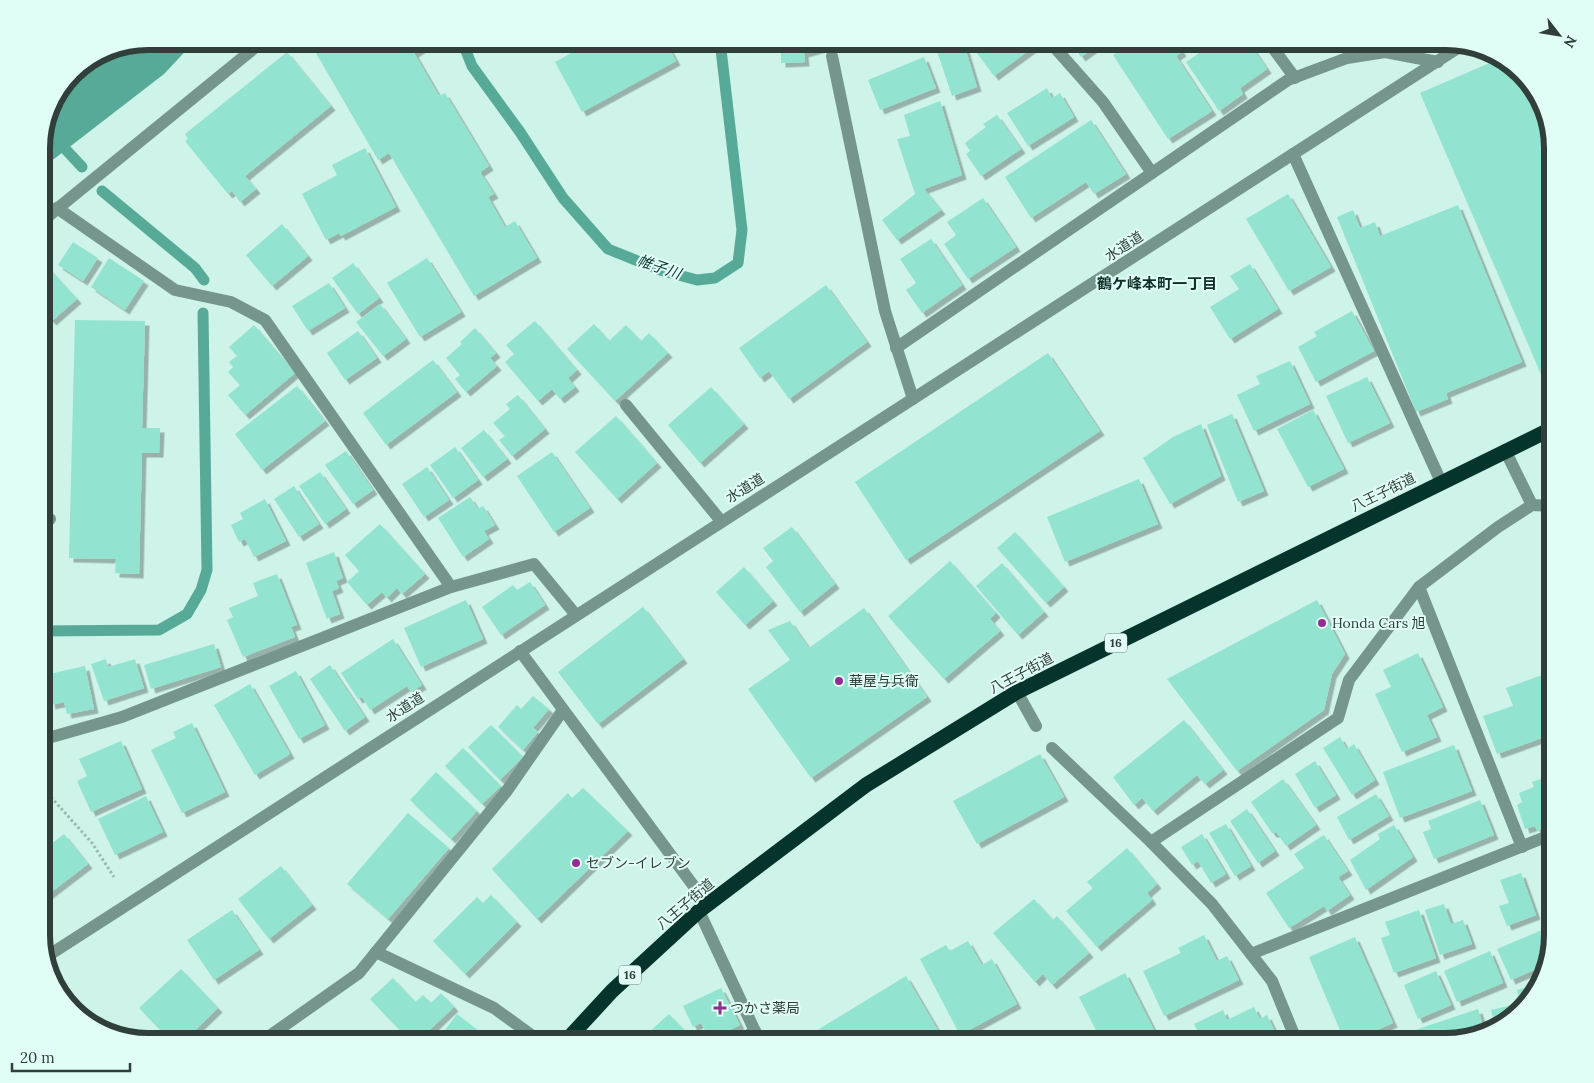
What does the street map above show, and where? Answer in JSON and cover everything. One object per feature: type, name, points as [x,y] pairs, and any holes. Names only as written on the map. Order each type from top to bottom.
[{"type":"highway","name":"八王子街道","points":[[573,1033],[612,991],[703,908],[866,785],[1016,692],[1544,432]]},
{"type":"street","points":[[50,215],[251,50]]},
{"type":"street","points":[[1057,50],[1103,102],[1152,173]]},
{"type":"street","points":[[1275,50],[1295,78]]},
{"type":"street","name":"水道道","points":[[52,953],[721,521],[1455,51]]},
{"type":"street","points":[[896,348],[1295,78],[1347,58],[1386,52],[1438,62]]},
{"type":"street","points":[[832,56],[885,311],[913,399]]},
{"type":"street","points":[[1293,154],[1441,482]]},
{"type":"street","points":[[57,208],[175,290],[231,302],[265,320],[451,587]]},
{"type":"street","points":[[626,404],[721,521]]},
{"type":"street","points":[[1505,450],[1532,505]]},
{"type":"street","points":[[1151,842],[1338,718],[1349,680],[1419,587],[1498,527],[1532,505],[1544,506]]},
{"type":"street","points":[[50,738],[122,718],[451,587],[534,564],[576,615]]},
{"type":"street","points":[[1419,587],[1522,847]]},
{"type":"street","points":[[520,651],[703,908],[756,1033]]},
{"type":"street","points":[[1016,692],[1036,726]]},
{"type":"street","points":[[274,1033],[360,973],[506,792],[563,710]]},
{"type":"street","points":[[1052,748],[1151,842],[1212,904],[1272,981],[1293,1033]]},
{"type":"street","points":[[1251,954],[1544,838]]},
{"type":"street","points":[[376,952],[494,1008],[529,1033]]},
{"type":"path","points":[[50,795],[92,843],[114,877]]},
{"type":"shaded area","points":[[142,50],[187,50],[164,74],[50,162],[50,142],[55,117],[70,88],[83,74],[99,63],[123,53]]},
{"type":"building","points":[[314,50],[419,50],[414,53],[439,96],[445,93],[489,166],[480,172],[494,194],[488,197],[505,227],[515,221],[537,258],[474,296],[389,153],[378,160]]},
{"type":"building","points":[[577,50],[670,50],[676,61],[582,112],[555,62]]},
{"type":"building","points":[[781,50],[814,50],[804,53],[805,62],[781,63]]},
{"type":"building","points":[[937,50],[966,50],[977,87],[952,96]]},
{"type":"building","points":[[975,50],[1030,50],[994,76]]},
{"type":"building","points":[[1076,50],[1091,50],[1081,57]]},
{"type":"building","points":[[1120,50],[1181,50],[1182,52],[1176,56],[1212,111],[1168,139],[1113,55]]},
{"type":"building","points":[[1204,50],[1254,50],[1267,69],[1240,88],[1243,94],[1219,111],[1186,62]]},
{"type":"building","points":[[287,52],[331,106],[245,176],[256,189],[240,202],[232,191],[228,194],[185,141],[188,139],[185,134]]},
{"type":"building","points":[[924,57],[936,88],[880,110],[868,80]]},
{"type":"building","points":[[1492,62],[1511,74],[1520,83],[1534,105],[1542,129],[1544,148],[1544,379],[1543,379],[1420,93]]},
{"type":"building","points":[[1047,88],[1052,98],[1060,93],[1074,117],[1028,146],[1007,113]]},
{"type":"building","points":[[940,101],[962,175],[924,189],[941,210],[897,240],[882,220],[915,194],[897,139],[910,136],[904,115]]},
{"type":"building","points":[[997,115],[1021,149],[981,176],[966,154],[970,151],[965,143],[986,127],[983,124]]},
{"type":"building","points":[[1091,120],[1126,174],[1094,194],[1086,182],[1031,218],[1005,177]]},
{"type":"building","points":[[365,148],[396,207],[341,236],[339,233],[326,240],[302,194],[337,175],[332,165]]},
{"type":"building","points":[[1288,194],[1331,267],[1289,291],[1246,219]]},
{"type":"building","points":[[983,198],[1016,247],[968,279],[944,244],[956,235],[947,222]]},
{"type":"building","points":[[1458,205],[1522,362],[1446,393],[1448,399],[1416,412],[1337,217],[1353,210],[1360,228],[1375,222],[1380,236]]},
{"type":"building","points":[[282,224],[308,256],[272,286],[246,255]]},
{"type":"building","points":[[931,239],[962,285],[922,313],[906,290],[916,283],[900,259]]},
{"type":"building","points":[[73,242],[98,258],[83,281],[58,265]]},
{"type":"building","points":[[109,258],[144,281],[125,310],[91,287]]},
{"type":"building","points":[[427,258],[461,312],[420,337],[387,283]]},
{"type":"building","points":[[353,263],[379,298],[358,314],[332,278]]},
{"type":"building","points":[[1250,264],[1278,309],[1230,339],[1210,307],[1239,289],[1230,276]]},
{"type":"building","points":[[50,270],[77,299],[52,321],[50,319]]},
{"type":"building","points":[[329,283],[345,308],[308,331],[292,306]]},
{"type":"building","points":[[826,285],[867,342],[789,399],[769,371],[760,378],[739,348]]},
{"type":"building","points":[[380,304],[406,339],[383,356],[356,322]]},
{"type":"building","points":[[1352,311],[1374,351],[1316,382],[1298,347],[1317,336],[1314,332]]},
{"type":"building","points":[[75,320],[145,321],[142,428],[160,428],[159,453],[142,453],[139,574],[115,573],[116,559],[69,558]]},
{"type":"building","points":[[535,321],[577,370],[568,378],[575,387],[560,399],[552,389],[538,401],[505,362],[514,354],[506,345]]},
{"type":"building","points":[[594,324],[609,341],[626,325],[641,341],[649,333],[668,353],[615,401],[567,349]]},
{"type":"building","points":[[254,325],[295,373],[245,415],[228,395],[240,385],[228,372],[233,367],[229,362],[237,356],[229,347]]},
{"type":"building","points":[[475,328],[496,353],[490,358],[497,366],[466,392],[455,379],[460,375],[446,358],[462,344],[460,342]]},
{"type":"building","points":[[358,331],[377,358],[345,380],[327,353]]},
{"type":"building","points":[[1048,353],[1100,431],[906,560],[855,482]]},
{"type":"building","points":[[433,360],[457,392],[386,445],[363,413]]},
{"type":"building","points":[[1290,361],[1310,404],[1254,431],[1237,395],[1260,384],[1256,376]]},
{"type":"building","points":[[1367,377],[1390,423],[1348,443],[1326,396]]},
{"type":"building","points":[[297,386],[325,421],[262,470],[235,434]]},
{"type":"building","points":[[711,387],[744,424],[700,463],[668,425]]},
{"type":"building","points":[[518,395],[545,429],[512,456],[499,440],[505,436],[493,423],[510,409],[506,404]]},
{"type":"building","points":[[1313,410],[1344,469],[1308,487],[1277,429]]},
{"type":"building","points":[[1232,414],[1264,491],[1238,502],[1207,425]]},
{"type":"building","points":[[616,416],[657,463],[617,499],[575,452]]},
{"type":"building","points":[[1201,424],[1221,476],[1170,504],[1143,458],[1173,437]]},
{"type":"building","points":[[484,430],[507,459],[483,477],[461,448]]},
{"type":"building","points":[[455,447],[478,480],[453,498],[430,465]]},
{"type":"building","points":[[346,451],[373,490],[353,504],[325,465]]},
{"type":"building","points":[[552,452],[590,508],[554,532],[517,476]]},
{"type":"building","points":[[427,467],[449,500],[424,517],[402,484]]},
{"type":"building","points":[[320,472],[346,509],[325,524],[299,486]]},
{"type":"building","points":[[1139,479],[1158,524],[1065,562],[1047,517]]},
{"type":"building","points":[[294,486],[319,524],[299,537],[274,499]]},
{"type":"building","points":[[470,497],[478,509],[483,506],[495,525],[484,531],[489,539],[463,557],[438,518]]},
{"type":"building","points":[[265,499],[286,541],[254,557],[245,539],[239,542],[231,525],[243,519],[240,513]]},
{"type":"building","points":[[380,524],[425,574],[402,594],[397,588],[387,598],[382,592],[367,605],[347,582],[359,571],[345,555]]},
{"type":"building","points":[[792,527],[835,584],[800,612],[766,567],[773,561],[763,548]]},
{"type":"building","points":[[1015,532],[1064,587],[1046,603],[997,548]]},
{"type":"building","points":[[334,552],[343,578],[336,581],[339,588],[332,591],[340,614],[327,619],[306,563]]},
{"type":"building","points":[[950,561],[996,613],[990,619],[1000,631],[944,679],[888,616]]},
{"type":"building","points":[[1002,563],[1044,612],[1018,635],[976,586]]},
{"type":"building","points":[[744,567],[773,601],[745,625],[716,592]]},
{"type":"building","points":[[277,574],[297,625],[291,627],[295,637],[243,657],[227,620],[233,617],[229,608],[258,596],[253,583]]},
{"type":"building","points":[[530,582],[545,605],[501,635],[482,607],[513,585],[517,590]]},
{"type":"building","points":[[466,600],[483,639],[421,667],[404,628]]},
{"type":"building","name":"Honda Cars 旭","points":[[1317,600],[1345,654],[1332,674],[1324,710],[1237,771],[1167,679]]},
{"type":"building","points":[[643,607],[683,659],[598,724],[558,672]]},
{"type":"building","points":[[864,608],[927,697],[811,778],[748,689],[790,660],[768,630],[790,621],[809,648]]},
{"type":"building","points":[[393,639],[422,685],[411,692],[407,686],[370,710],[362,697],[358,699],[341,673]]},
{"type":"building","points":[[214,644],[221,667],[151,689],[144,665]]},
{"type":"building","points":[[1418,653],[1443,707],[1427,715],[1437,737],[1402,752],[1375,694],[1391,687],[1383,670]]},
{"type":"building","points":[[106,659],[108,667],[135,659],[144,688],[104,701],[91,664]]},
{"type":"building","points":[[330,665],[365,717],[345,731],[310,679]]},
{"type":"building","points":[[85,666],[94,709],[67,714],[64,702],[51,705],[50,674]]},
{"type":"building","points":[[296,671],[325,725],[299,739],[269,686]]},
{"type":"building","points":[[1544,674],[1544,737],[1497,754],[1483,716],[1513,706],[1506,688]]},
{"type":"building","points":[[250,684],[290,754],[255,775],[214,705]]},
{"type":"building","points":[[533,696],[549,709],[533,728],[538,732],[523,750],[498,727],[517,705],[521,709]]},
{"type":"building","points":[[1184,720],[1223,770],[1205,784],[1197,775],[1153,811],[1142,798],[1134,805],[1113,777]]},
{"type":"building","points":[[192,723],[225,792],[182,813],[151,750],[176,738],[173,732]]},
{"type":"building","points":[[491,725],[523,757],[500,780],[468,747]]},
{"type":"building","points":[[1340,737],[1347,749],[1354,744],[1375,780],[1352,795],[1323,748]]},
{"type":"building","points":[[121,741],[142,789],[91,812],[77,781],[87,776],[79,759]]},
{"type":"building","points":[[1454,745],[1472,791],[1400,818],[1383,772]]},
{"type":"building","points":[[463,748],[501,786],[482,804],[445,766]]},
{"type":"building","points":[[1040,754],[1064,797],[977,844],[953,801]]},
{"type":"building","points":[[1315,761],[1336,795],[1315,808],[1295,774]]},
{"type":"building","points":[[436,772],[477,811],[451,839],[410,800]]},
{"type":"building","points":[[1544,778],[1544,828],[1537,831],[1535,826],[1525,829],[1517,805],[1522,802],[1519,793],[1534,787],[1532,782]]},
{"type":"building","points":[[1283,779],[1316,825],[1286,846],[1277,833],[1272,833],[1251,802]]},
{"type":"building","points":[[583,788],[628,831],[537,919],[492,869],[568,793],[572,798]]},
{"type":"building","points":[[1376,794],[1389,816],[1349,840],[1337,817]]},
{"type":"building","points":[[146,796],[163,832],[115,855],[98,819]]},
{"type":"building","points":[[1480,800],[1494,835],[1434,859],[1423,832],[1431,829],[1428,821]]},
{"type":"building","points":[[1247,809],[1275,851],[1258,863],[1230,821]]},
{"type":"building","points":[[408,813],[449,848],[388,919],[347,884]]},
{"type":"building","points":[[1226,824],[1251,866],[1235,876],[1209,833]]},
{"type":"building","points":[[1394,825],[1413,857],[1366,890],[1350,860],[1380,839],[1378,834]]},
{"type":"building","points":[[64,834],[88,864],[50,893],[50,845]]},
{"type":"building","points":[[1202,834],[1226,874],[1211,883],[1198,861],[1192,865],[1181,847]]},
{"type":"building","points":[[1324,835],[1348,871],[1338,877],[1350,895],[1327,911],[1324,906],[1289,928],[1266,893],[1304,868],[1294,854]]},
{"type":"building","points":[[1127,848],[1157,884],[1147,893],[1152,900],[1097,947],[1066,911],[1093,888],[1087,882]]},
{"type":"building","points":[[281,866],[312,905],[269,939],[238,899]]},
{"type":"building","points":[[1521,873],[1536,915],[1507,926],[1499,906],[1509,903],[1500,880]]},
{"type":"building","points":[[491,895],[517,922],[465,974],[433,941],[477,897],[483,903]]},
{"type":"building","points":[[1034,899],[1053,920],[1057,916],[1089,953],[1052,985],[1043,974],[1035,982],[993,933]]},
{"type":"building","points":[[1444,904],[1451,924],[1463,920],[1472,944],[1440,955],[1425,910]]},
{"type":"building","points":[[232,910],[259,950],[214,980],[187,940]]},
{"type":"building","points":[[1419,910],[1436,958],[1394,973],[1381,938],[1390,935],[1385,922]]},
{"type":"building","points":[[1542,930],[1544,935],[1538,968],[1511,980],[1497,949]]},
{"type":"building","points":[[1204,935],[1217,961],[1227,956],[1239,980],[1164,1016],[1143,971],[1181,953],[1178,948]]},
{"type":"building","points":[[1355,937],[1393,1023],[1370,1033],[1341,1033],[1309,957]]},
{"type":"building","points":[[968,941],[982,965],[992,959],[1017,1004],[964,1033],[959,1033],[920,959],[946,945],[950,951]]},
{"type":"building","points":[[1490,951],[1503,983],[1457,1002],[1444,971]]},
{"type":"building","points":[[181,969],[218,1008],[192,1033],[163,1033],[139,1008]]},
{"type":"building","points":[[1436,971],[1451,1005],[1418,1019],[1404,985]]},
{"type":"building","points":[[1125,973],[1155,1033],[1097,1033],[1079,997]]},
{"type":"building","points":[[906,976],[939,1032],[937,1033],[812,1033]]},
{"type":"building","points":[[393,978],[415,1002],[423,995],[431,1003],[441,993],[454,1007],[427,1033],[402,1033],[370,999]]},
{"type":"building","points":[[1528,987],[1519,1001],[1517,990]]},
{"type":"building","points":[[721,988],[740,1025],[724,1033],[706,1033],[701,1023],[693,1027],[683,1006]]},
{"type":"building","points":[[1516,1004],[1494,1020],[1491,1010]]},
{"type":"building","points":[[1254,1007],[1260,1019],[1267,1015],[1276,1033],[1198,1033],[1194,1024],[1223,1010],[1227,1020]]},
{"type":"building","points":[[1478,1009],[1483,1025],[1459,1032],[1413,1033],[1412,1031]]},
{"type":"building","points":[[457,1014],[482,1033],[443,1033]]},
{"type":"building","points":[[669,1014],[684,1030],[681,1033],[648,1033]]},
{"type":"waterway","name":"帷子川","points":[[466,50],[472,66],[520,132],[563,198],[608,249],[660,270],[697,280],[715,278],[738,263],[742,230],[721,50]]},
{"type":"waterway","points":[[56,139],[82,167]]},
{"type":"waterway","points":[[102,191],[195,268],[204,280]]},
{"type":"waterway","points":[[50,631],[159,630],[187,614],[201,590],[207,570],[203,313]]},
{"type":"place","name":"Honda Cars 旭","points":[[1322,623]]},
{"type":"place","name":"華屋与兵衛","points":[[839,681]]},
{"type":"place","name":"セブン-イレブン","points":[[576,863]]},
{"type":"place","name":"つかさ薬局","points":[[720,1008]]},
{"type":"district","name":"鶴ケ峰本町一丁目","points":[[1157,284]]}]
